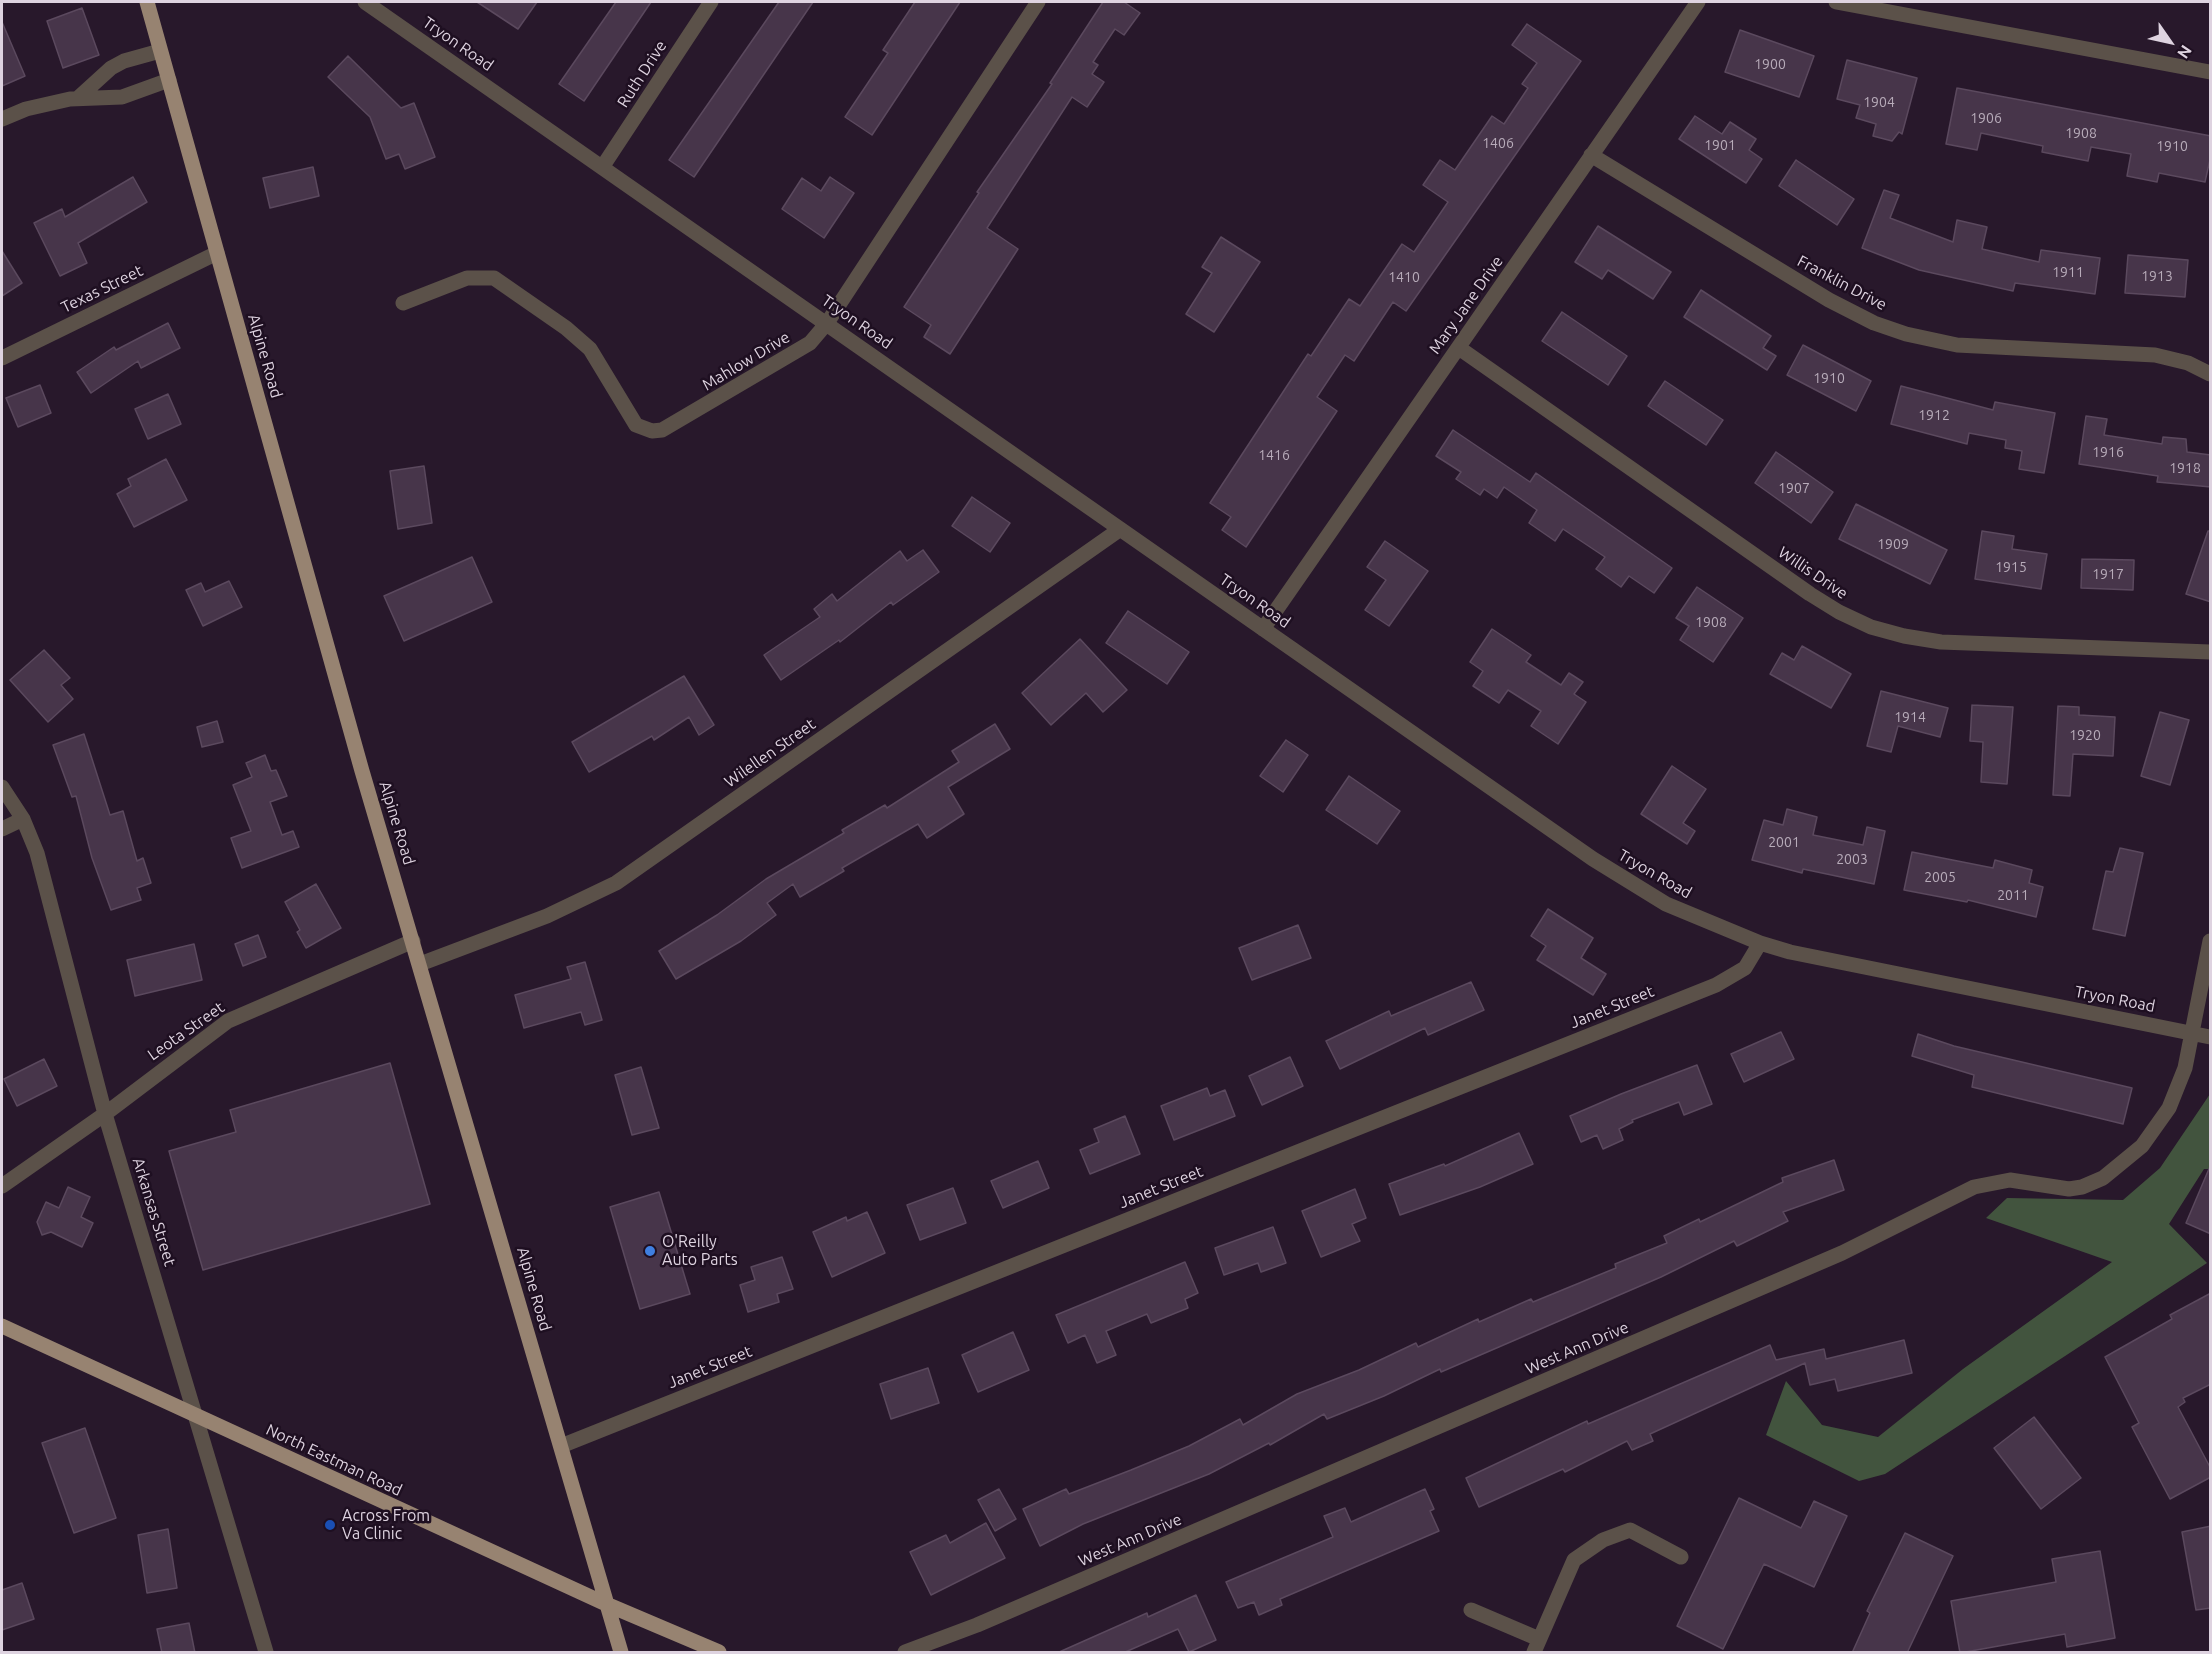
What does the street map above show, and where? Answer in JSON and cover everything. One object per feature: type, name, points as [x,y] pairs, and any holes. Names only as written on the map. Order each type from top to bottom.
[{"type":"main road","name":"Alpine Road","points":[[147,2],[413,941],[621,1653]]},
{"type":"main road","points":[[151,18],[154,2]]},
{"type":"main road","name":"North Eastman Road","points":[[2,1326],[606,1604],[719,1653]]},
{"type":"street","name":"Tryon Road","points":[[365,2],[603,166],[1119,530],[1614,873],[1666,904],[1760,943],[1818,958],[2211,1037]]},
{"type":"street","name":"Ruth Drive","points":[[603,166],[711,2]]},
{"type":"street","name":"Mahlow Drive","points":[[403,303],[467,278],[494,278],[566,328],[590,349],[629,417],[636,425],[652,431],[671,426],[810,343],[827,323],[1038,2]]},
{"type":"street","name":"Mary Jane Drive","points":[[1263,629],[1698,2]]},
{"type":"street","points":[[1836,2],[2211,72]]},
{"type":"street","points":[[78,98],[111,68],[124,61],[160,51]]},
{"type":"street","points":[[2,119],[26,109],[78,98],[122,97],[168,80]]},
{"type":"street","name":"Franklin Drive","points":[[1591,155],[1829,300],[1874,323],[1923,339],[1957,345],[2155,355],[2188,363],[2211,374]]},
{"type":"street","name":"Texas Street","points":[[2,358],[217,253]]},
{"type":"street","name":"Willis Drive","points":[[1459,348],[1810,594],[1839,612],[1871,627],[1941,642],[2211,652]]},
{"type":"street","name":"Wilellen Street","points":[[420,964],[547,916],[616,883],[1119,530]]},
{"type":"street","name":"Arkansas Street","points":[[2,787],[23,819],[37,853],[105,1113],[152,1263],[194,1415],[266,1653]]},
{"type":"street","points":[[2,829],[23,819]]},
{"type":"street","name":"Leota Street","points":[[2,1186],[228,1021],[413,941]]},
{"type":"street","name":"West Ann Drive","points":[[905,1653],[977,1625],[1842,1253],[1974,1187],[2010,1180],[2069,1189],[2082,1187],[2103,1178],[2135,1154],[2160,1124],[2181,1081],[2211,941]]},
{"type":"street","name":"Janet Street","points":[[561,1446],[1716,985],[1745,968],[1760,943]]},
{"type":"street","points":[[1471,1610],[1536,1646],[1574,1560],[1603,1540],[1630,1530],[1681,1557]]},
{"type":"green space","points":[[2210,1094],[2210,1169],[2204,1169],[2169,1224],[2207,1263],[1885,1474],[1859,1481],[1766,1435],[1786,1381],[1822,1425],[1878,1437],[1963,1369],[2112,1262],[1986,1218],[2007,1198],[2123,1200],[2160,1168]]},
{"type":"building","points":[[477,2],[537,2],[518,29]]},
{"type":"building","points":[[616,2],[651,2],[584,101],[559,84]]},
{"type":"building","points":[[779,2],[813,2],[694,177],[669,160]]},
{"type":"building","points":[[915,2],[960,2],[872,135],[845,117],[888,53],[883,50]]},
{"type":"building","points":[[1103,2],[1124,2],[1140,13],[1124,35],[1115,29],[1093,62],[1098,65],[1092,74],[1104,82],[1087,107],[1072,97],[987,228],[1018,249],[950,354],[924,337],[931,325],[904,307],[979,193],[977,192],[1052,84],[1050,83]]},
{"type":"building","points":[[82,8],[99,55],[63,68],[47,21]]},
{"type":"building","points":[[2,22],[25,76],[2,86]]},
{"type":"building","points":[[1527,24],[1581,61],[1406,311],[1393,302],[1354,361],[1345,355],[1317,397],[1337,411],[1246,547],[1222,530],[1231,517],[1210,503],[1308,354],[1311,356],[1349,299],[1360,306],[1402,244],[1414,252],[1448,202],[1423,185],[1440,160],[1455,170],[1492,116],[1504,124],[1528,88],[1522,84],[1537,63],[1512,45]]},
{"type":"building","points":[[1740,30],[1814,56],[1799,97],[1725,72]]},
{"type":"building","points":[[348,56],[401,108],[414,103],[435,157],[405,169],[399,154],[386,159],[370,117],[328,77]]},
{"type":"building","points":[[1847,60],[1917,78],[1902,134],[1899,132],[1892,141],[1873,136],[1876,124],[1856,118],[1860,105],[1837,99]]},
{"type":"building","points":[[1957,88],[2211,136],[2211,155],[2205,182],[2159,173],[2157,182],[2127,176],[2131,154],[2091,147],[2088,161],[2042,152],[2043,146],[1981,133],[1977,150],[1946,144]]},
{"type":"building","points":[[1695,116],[1722,134],[1730,122],[1756,139],[1749,150],[1762,159],[1746,183],[1679,139]]},
{"type":"building","points":[[1796,160],[1854,199],[1837,225],[1779,186]]},
{"type":"building","points":[[313,167],[319,196],[270,208],[263,178]]},
{"type":"building","points":[[133,177],[147,202],[78,243],[87,263],[60,276],[34,223],[62,209],[65,217]]},
{"type":"building","points":[[830,177],[854,193],[824,238],[782,209],[802,178],[821,191]]},
{"type":"building","points":[[1884,190],[1899,195],[1890,218],[1953,242],[1957,220],[1987,227],[1982,249],[2039,262],[2041,250],[2100,258],[2095,294],[2015,283],[2013,291],[1919,270],[1862,248]]},
{"type":"building","points":[[1598,226],[1671,272],[1653,299],[1608,270],[1602,279],[1575,262]]},
{"type":"building","points":[[1221,237],[1260,262],[1214,332],[1186,314],[1212,273],[1202,267]]},
{"type":"building","points":[[2,251],[22,283],[2,296]]},
{"type":"building","points":[[2128,255],[2188,260],[2185,297],[2125,293]]},
{"type":"building","points":[[1701,290],[1771,336],[1763,348],[1776,356],[1767,370],[1684,317]]},
{"type":"building","points":[[1562,312],[1627,356],[1608,385],[1542,341]]},
{"type":"building","points":[[168,323],[180,348],[141,368],[138,361],[91,393],[77,372],[114,347],[116,350]]},
{"type":"building","points":[[1803,345],[1871,381],[1856,411],[1787,375]]},
{"type":"building","points":[[1665,381],[1723,420],[1706,445],[1648,406]]},
{"type":"building","points":[[40,385],[51,413],[18,427],[6,398]]},
{"type":"building","points":[[1901,386],[1993,410],[1995,402],[2055,413],[2044,473],[2019,469],[2022,451],[2005,448],[2006,440],[1969,433],[1967,444],[1891,424]]},
{"type":"building","points":[[168,394],[181,424],[148,439],[135,409]]},
{"type":"building","points":[[2086,416],[2107,419],[2104,435],[2162,444],[2163,437],[2186,439],[2187,452],[2211,455],[2211,487],[2157,482],[2158,476],[2079,464]]},
{"type":"building","points":[[1453,430],[1530,482],[1536,473],[1672,568],[1654,593],[1629,576],[1621,587],[1596,569],[1605,557],[1563,529],[1555,541],[1529,523],[1537,510],[1504,487],[1497,498],[1484,489],[1480,495],[1456,479],[1461,472],[1436,456]]},
{"type":"building","points":[[1776,452],[1833,492],[1811,523],[1755,483]]},
{"type":"building","points":[[166,459],[187,500],[134,527],[117,494],[131,486],[128,479]]},
{"type":"building","points":[[424,466],[432,523],[398,529],[390,471]]},
{"type":"building","points":[[972,497],[1010,523],[990,552],[952,526]]},
{"type":"building","points":[[1856,504],[1947,550],[1930,584],[1839,539]]},
{"type":"building","points":[[1982,531],[2014,536],[2012,549],[2047,554],[2041,589],[1975,579]]},
{"type":"building","points":[[2208,531],[2211,531],[2211,602],[2186,594]]},
{"type":"building","points":[[1385,541],[1428,571],[1389,626],[1365,610],[1386,580],[1367,567]]},
{"type":"building","points":[[923,550],[939,572],[893,605],[891,602],[840,642],[839,640],[781,680],[764,655],[820,617],[814,609],[832,594],[837,601],[900,551],[907,561]]},
{"type":"building","points":[[472,557],[492,602],[404,641],[384,596]]},
{"type":"building","points":[[2082,559],[2134,560],[2133,590],[2081,588]]},
{"type":"building","points":[[229,581],[242,607],[203,626],[186,590],[201,583],[205,592]]},
{"type":"building","points":[[1697,587],[1743,618],[1713,662],[1680,640],[1689,626],[1676,618]]},
{"type":"building","points":[[1128,611],[1189,652],[1167,684],[1106,643]]},
{"type":"building","points":[[1492,629],[1531,655],[1526,662],[1561,685],[1569,673],[1583,682],[1574,694],[1586,702],[1558,744],[1531,726],[1541,711],[1508,690],[1499,703],[1473,686],[1483,671],[1470,662]]},
{"type":"building","points":[[1080,639],[1127,690],[1103,712],[1086,693],[1051,725],[1022,693]]},
{"type":"building","points":[[1802,646],[1851,674],[1831,708],[1770,674],[1782,653],[1794,660]]},
{"type":"building","points":[[44,650],[70,678],[61,685],[73,699],[48,722],[10,680]]},
{"type":"building","points":[[684,676],[714,725],[699,735],[689,717],[654,740],[652,736],[589,772],[572,742]]},
{"type":"building","points":[[1881,691],[1948,708],[1940,737],[1898,726],[1891,752],[1867,746]]},
{"type":"building","points":[[1972,705],[2013,707],[2007,784],[1981,782],[1983,742],[1970,741]]},
{"type":"building","points":[[2058,706],[2079,707],[2079,715],[2115,717],[2113,756],[2073,754],[2070,796],[2053,795]]},
{"type":"building","points":[[2160,712],[2189,720],[2170,785],[2141,776]]},
{"type":"building","points":[[217,721],[223,742],[202,747],[197,727]]},
{"type":"building","points":[[995,724],[1010,749],[948,787],[964,814],[927,838],[918,824],[842,868],[844,871],[800,897],[793,884],[767,903],[776,915],[741,941],[676,979],[659,951],[717,915],[766,879],[844,833],[842,830],[885,805],[887,808],[959,762],[952,751]]},
{"type":"building","points":[[84,734],[110,815],[123,811],[137,861],[143,858],[151,883],[137,888],[141,900],[111,910],[92,858],[76,796],[72,797],[53,745]]},
{"type":"building","points":[[1286,740],[1308,755],[1283,792],[1260,776]]},
{"type":"building","points":[[265,755],[271,771],[276,770],[287,796],[270,802],[282,835],[293,831],[299,847],[242,868],[231,838],[251,831],[233,785],[252,777],[246,763]]},
{"type":"building","points":[[1672,766],[1706,789],[1683,823],[1695,831],[1687,844],[1641,814]]},
{"type":"building","points":[[1349,776],[1400,811],[1377,844],[1326,810]]},
{"type":"building","points":[[1787,809],[1817,817],[1813,835],[1863,845],[1867,827],[1885,831],[1874,884],[1803,869],[1802,873],[1752,860],[1764,820],[1783,825]]},
{"type":"building","points":[[2120,848],[2143,853],[2125,936],[2093,929],[2106,871],[2113,872]]},
{"type":"building","points":[[1912,852],[1993,868],[1995,860],[2032,870],[2029,883],[2043,887],[2036,917],[1968,900],[1967,902],[1904,890]]},
{"type":"building","points":[[316,884],[341,928],[306,948],[297,932],[300,930],[285,902]]},
{"type":"building","points":[[1548,909],[1593,938],[1581,958],[1606,974],[1593,995],[1537,960],[1546,946],[1531,936]]},
{"type":"building","points":[[1298,925],[1311,958],[1252,980],[1239,948]]},
{"type":"building","points":[[258,935],[266,957],[243,966],[235,944]]},
{"type":"building","points":[[194,944],[202,980],[135,996],[127,960]]},
{"type":"building","points":[[585,962],[602,1020],[585,1025],[581,1012],[524,1028],[515,995],[571,979],[567,967]]},
{"type":"building","points":[[1471,982],[1484,1010],[1428,1035],[1425,1028],[1340,1069],[1326,1041],[1389,1011],[1391,1016]]},
{"type":"building","points":[[1781,1032],[1794,1059],[1744,1082],[1731,1054]]},
{"type":"building","points":[[1918,1034],[1954,1046],[2132,1088],[2123,1124],[1972,1087],[1974,1075],[1912,1056]]},
{"type":"building","points":[[1290,1057],[1303,1086],[1262,1105],[1249,1076]]},
{"type":"building","points":[[44,1059],[57,1086],[17,1106],[4,1079]]},
{"type":"building","points":[[390,1063],[430,1204],[203,1270],[169,1151],[236,1132],[230,1110]]},
{"type":"building","points":[[1697,1065],[1712,1104],[1684,1115],[1679,1102],[1632,1120],[1633,1122],[1619,1129],[1623,1140],[1603,1149],[1597,1135],[1581,1142],[1570,1116]]},
{"type":"building","points":[[641,1067],[659,1128],[632,1135],[615,1075]]},
{"type":"building","points":[[1207,1088],[1210,1096],[1225,1090],[1235,1116],[1174,1140],[1161,1106]]},
{"type":"building","points":[[1125,1116],[1140,1154],[1090,1174],[1080,1150],[1099,1142],[1094,1129]]},
{"type":"building","points":[[1519,1133],[1533,1164],[1480,1187],[1400,1215],[1389,1184],[1444,1164],[1445,1166]]},
{"type":"building","points":[[1834,1160],[1844,1190],[1783,1212],[1788,1221],[1737,1246],[1734,1241],[1661,1277],[1441,1372],[1440,1369],[1384,1396],[1327,1419],[1324,1414],[1270,1445],[1269,1443],[1209,1474],[1083,1524],[1040,1546],[1023,1509],[1066,1489],[1069,1494],[1189,1446],[1240,1419],[1243,1425],[1297,1394],[1359,1370],[1416,1343],[1418,1347],[1478,1319],[1479,1322],[1531,1299],[1533,1302],[1616,1268],[1615,1264],[1667,1243],[1664,1236],[1699,1219],[1700,1222],[1783,1182],[1782,1178]]},
{"type":"building","points":[[1038,1161],[1049,1188],[1003,1208],[991,1181]]},
{"type":"building","points":[[2211,1164],[2211,1234],[2186,1223]]},
{"type":"building","points":[[68,1187],[90,1197],[81,1217],[93,1223],[82,1247],[51,1232],[42,1235],[37,1222],[46,1202],[59,1208]]},
{"type":"building","points":[[953,1188],[966,1223],[920,1240],[907,1205]]},
{"type":"building","points":[[1355,1189],[1366,1218],[1352,1224],[1360,1241],[1321,1257],[1302,1211]]},
{"type":"building","name":"O'Reilly Auto Parts","points":[[659,1192],[690,1294],[640,1309],[610,1207]]},
{"type":"building","points":[[867,1212],[885,1253],[832,1277],[813,1232],[846,1217],[847,1221]]},
{"type":"building","points":[[1273,1227],[1286,1263],[1261,1272],[1258,1263],[1224,1275],[1215,1248]]},
{"type":"building","points":[[782,1257],[793,1289],[777,1294],[779,1302],[748,1312],[740,1285],[755,1280],[751,1267]]},
{"type":"building","points":[[1185,1262],[1198,1293],[1185,1299],[1188,1308],[1151,1323],[1147,1314],[1106,1331],[1116,1355],[1097,1363],[1085,1335],[1068,1343],[1056,1315]]},
{"type":"building","points":[[2211,1293],[2211,1384],[2183,1398],[2185,1402],[2178,1407],[2211,1469],[2211,1477],[2170,1499],[2132,1427],[2139,1423],[2105,1357],[2172,1319],[2170,1315]]},
{"type":"building","points":[[1013,1332],[1029,1370],[978,1392],[962,1355]]},
{"type":"building","points":[[1904,1340],[1912,1373],[1838,1391],[1835,1379],[1810,1385],[1805,1363],[1650,1434],[1653,1441],[1632,1450],[1627,1441],[1565,1472],[1563,1469],[1479,1507],[1466,1478],[1587,1421],[1588,1424],[1770,1345],[1776,1360],[1824,1349],[1826,1359]]},
{"type":"building","points":[[928,1368],[939,1403],[891,1419],[880,1384]]},
{"type":"building","points":[[2034,1417],[2081,1478],[2041,1509],[1994,1448]]},
{"type":"building","points":[[85,1428],[116,1518],[74,1533],[42,1443]]},
{"type":"building","points":[[999,1489],[1016,1519],[995,1531],[978,1500]]},
{"type":"building","points":[[1425,1489],[1434,1509],[1430,1511],[1439,1531],[1280,1599],[1282,1605],[1259,1615],[1254,1602],[1238,1608],[1226,1582],[1333,1537],[1324,1516],[1345,1508],[1351,1522]]},
{"type":"building","points":[[1739,1498],[1801,1528],[1814,1501],[1847,1516],[1814,1587],[1764,1564],[1723,1649],[1677,1626]]},
{"type":"building","points":[[986,1523],[1005,1558],[931,1595],[910,1552],[946,1535],[950,1543]]},
{"type":"building","points":[[2211,1526],[2211,1608],[2196,1610],[2182,1532]]},
{"type":"building","points":[[168,1529],[177,1588],[147,1593],[138,1535]]},
{"type":"building","points":[[1905,1533],[1953,1556],[1907,1653],[1852,1653],[1870,1613],[1867,1611]]},
{"type":"building","points":[[2100,1551],[2115,1638],[2067,1647],[2065,1634],[1960,1653],[1951,1601],[2056,1582],[2052,1559]]},
{"type":"building","points":[[22,1583],[34,1619],[2,1630],[2,1590]]},
{"type":"building","points":[[1196,1595],[1216,1640],[1189,1652],[1178,1629],[1123,1653],[1057,1653],[1147,1613],[1148,1617]]},
{"type":"building","points":[[189,1623],[195,1653],[162,1653],[157,1629]]},
{"type":"place","name":"O'Reilly Auto Parts","points":[[650,1251]]},
{"type":"place","name":"Across From Va Clinic","points":[[330,1525]]}]
